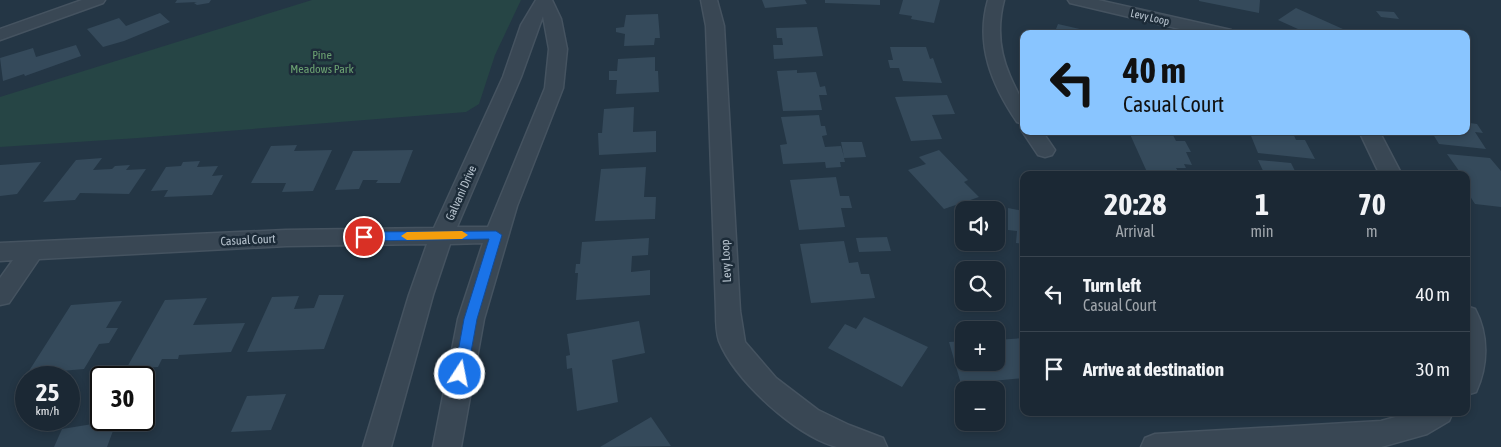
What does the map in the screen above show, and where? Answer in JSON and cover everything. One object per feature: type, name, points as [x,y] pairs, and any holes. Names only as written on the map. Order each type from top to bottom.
[{"type":"street","points":[[0,35],[97,0]]},
{"type":"street","name":"Levy Loop","points":[[709,0],[715,26],[728,311],[731,338],[748,366],[769,390],[801,416],[840,436],[873,447]]},
{"type":"street","points":[[996,0],[990,21],[991,43],[997,69],[1009,97],[1020,112]]},
{"type":"street","name":"Levy Loop","points":[[1076,0],[1207,30]]},
{"type":"street","name":"Galvani Drive","points":[[447,447],[471,319],[496,235],[554,88],[558,48],[549,1]]},
{"type":"street","name":"Galvani Drive","points":[[377,447],[421,295],[442,235],[512,76],[530,25],[549,1]]},
{"type":"street","points":[[1035,135],[1045,150]]},
{"type":"street","points":[[1371,135],[1389,171]]},
{"type":"street","name":"Casual Court","points":[[0,252],[286,238],[496,235]]},
{"type":"street","points":[[0,296],[34,250]]},
{"type":"street","points":[[1470,327],[1473,358],[1470,369]]},
{"type":"street","points":[[1155,447],[1381,434],[1417,425],[1432,416]]},
{"type":"green space","name":"Pine Meadows Park","points":[[312,0],[521,0],[495,55],[479,104],[466,112],[0,147],[0,97]]},
{"type":"building","points":[[177,0],[211,0],[209,3],[197,5],[194,3],[197,2],[175,3]]},
{"type":"building","points":[[762,0],[805,0],[807,4],[765,8]]},
{"type":"building","points":[[825,0],[880,0],[880,5],[825,3]]},
{"type":"building","points":[[903,0],[940,0],[934,23],[911,19],[912,16],[899,14]]},
{"type":"building","points":[[1260,0],[1259,13],[1199,1]]},
{"type":"building","points":[[1296,8],[1345,30],[1300,30],[1278,20]]},
{"type":"building","points":[[1376,11],[1394,12],[1399,19],[1381,17]]},
{"type":"building","points":[[160,13],[170,22],[124,41],[103,47],[87,29],[119,18],[126,26]]},
{"type":"building","points":[[658,14],[660,38],[655,38],[654,45],[624,46],[625,34],[616,32],[616,28],[624,27],[626,15]]},
{"type":"building","points":[[1058,24],[1084,30],[1056,30]]},
{"type":"building","points":[[817,27],[823,56],[774,59],[773,45],[783,45],[782,38],[777,38],[776,28]]},
{"type":"building","points":[[76,45],[81,56],[25,76],[24,74],[3,81],[0,58],[33,48],[36,57]]},
{"type":"building","points":[[890,47],[926,47],[930,59],[933,58],[942,83],[903,81],[899,68],[890,68],[888,60],[893,60]]},
{"type":"building","points":[[655,57],[655,71],[658,71],[659,92],[616,94],[617,80],[609,80],[609,71],[617,71],[618,59]]},
{"type":"building","points":[[797,70],[797,73],[816,72],[820,87],[825,86],[827,95],[819,95],[822,110],[783,111],[777,71]]},
{"type":"building","points":[[947,95],[955,114],[932,115],[942,139],[911,141],[895,97]]},
{"type":"building","points":[[634,107],[633,132],[656,131],[656,152],[599,155],[598,133],[602,133],[604,109]]},
{"type":"building","points":[[819,115],[821,126],[825,126],[827,135],[822,136],[825,147],[841,146],[844,157],[841,142],[862,142],[866,157],[844,158],[845,162],[840,162],[841,167],[826,168],[825,162],[783,164],[780,145],[787,144],[781,117]]},
{"type":"building","points":[[1470,123],[1477,124],[1483,133],[1475,132],[1486,149],[1439,144],[1433,135],[1470,135]]},
{"type":"building","points":[[1130,135],[1173,135],[1176,141],[1185,141],[1191,152],[1186,152],[1192,165],[1184,164],[1186,168],[1176,168],[1178,171],[1147,171]]},
{"type":"building","points":[[1251,135],[1294,135],[1296,140],[1305,140],[1315,159],[1258,153]]},
{"type":"building","points":[[297,145],[294,151],[332,150],[313,191],[282,192],[286,183],[251,183],[271,146]]},
{"type":"building","points":[[413,150],[400,183],[376,183],[378,180],[363,180],[359,189],[335,190],[353,151]]},
{"type":"building","points":[[939,150],[968,180],[964,182],[979,197],[967,201],[955,201],[955,205],[944,209],[908,170],[926,164],[919,157]]},
{"type":"building","points":[[1447,154],[1490,158],[1501,171],[1501,207],[1475,204],[1470,196],[1470,171],[1459,171]]},
{"type":"building","points":[[102,158],[93,170],[112,169],[115,166],[130,165],[126,170],[146,169],[129,194],[80,193],[75,200],[43,202],[76,160]]},
{"type":"building","points":[[1258,160],[1291,163],[1295,171],[1263,171]]},
{"type":"building","points":[[200,161],[197,167],[218,166],[212,176],[223,175],[212,195],[164,197],[168,190],[151,191],[166,167],[181,166],[183,162]]},
{"type":"building","points":[[41,162],[17,194],[0,196],[0,165]]},
{"type":"building","points":[[646,167],[644,197],[656,197],[655,219],[595,221],[601,169]]},
{"type":"building","points":[[836,177],[840,196],[849,196],[852,208],[841,208],[845,227],[799,230],[790,180]]},
{"type":"building","points":[[1008,208],[1020,210],[1020,244],[1016,243],[1017,231],[1008,230]]},
{"type":"building","points":[[887,237],[891,251],[859,252],[856,238]]},
{"type":"building","points":[[649,238],[648,255],[632,256],[631,272],[650,270],[650,295],[576,300],[578,273],[575,273],[576,264],[580,264],[582,242]]},
{"type":"building","points":[[844,241],[849,263],[858,262],[861,274],[869,274],[875,298],[811,303],[800,244]]},
{"type":"building","points":[[319,295],[344,295],[324,349],[247,352],[272,297],[299,296],[294,309],[314,308]]},
{"type":"building","points":[[207,298],[193,325],[245,323],[231,352],[179,355],[178,359],[162,359],[158,367],[128,366],[165,300]]},
{"type":"building","points":[[122,301],[106,328],[118,328],[109,343],[99,344],[84,369],[80,369],[80,366],[32,366],[71,305]]},
{"type":"building","points":[[864,317],[928,347],[902,387],[828,348],[845,324],[856,329]]},
{"type":"building","points":[[639,321],[645,353],[612,360],[618,402],[577,411],[572,368],[567,369],[566,356],[570,355],[567,334]]},
{"type":"building","points":[[1020,338],[1020,378],[960,381],[957,371],[1005,371],[1005,339]]},
{"type":"building","points":[[949,342],[955,342],[955,363]]},
{"type":"building","points":[[286,394],[271,430],[231,432],[247,396]]},
{"type":"building","points":[[651,417],[671,446],[600,447]]},
{"type":"building","points":[[90,424],[90,431],[113,431],[107,447],[54,447],[61,431],[80,431],[80,426]]},
{"type":"slow traffic","points":[[407,236],[462,235]]},
{"type":"route","points":[[364,237],[496,235],[471,319],[460,374]]}]
